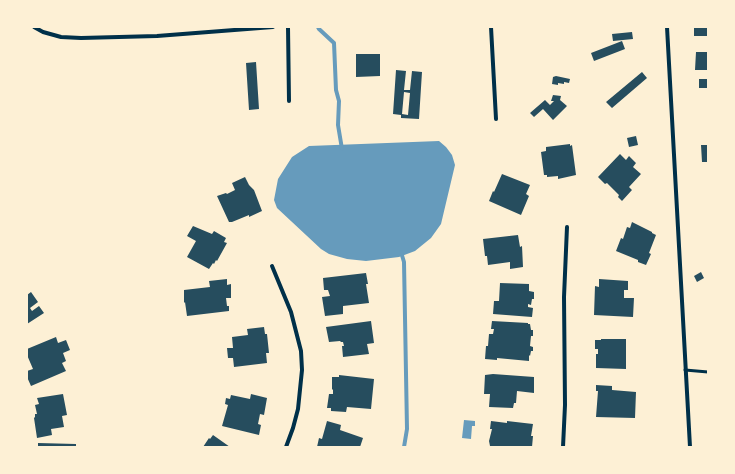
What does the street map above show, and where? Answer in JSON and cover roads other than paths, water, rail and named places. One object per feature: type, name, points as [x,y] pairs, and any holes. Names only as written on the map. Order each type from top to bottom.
[{"type":"street","points":[[34,27],[43,32],[61,37],[81,38],[157,36],[274,27]]},
{"type":"street","points":[[288,27],[289,101]]},
{"type":"street","points":[[491,27],[496,119]]},
{"type":"street","points":[[667,27],[690,447]]},
{"type":"street","points":[[563,447],[565,405],[564,297],[567,228]]},
{"type":"street","points":[[272,266],[291,312],[297,332],[301,357],[302,370],[298,409],[286,447]]},
{"type":"lane","points":[[685,370],[708,372]]},
{"type":"water","points":[[439,141],[452,155],[455,165],[441,224],[431,238],[415,251],[399,257],[366,261],[347,259],[329,254],[321,249],[277,208],[274,200],[278,179],[292,157],[309,146]]},
{"type":"water","points":[[464,420],[475,421],[475,426],[472,426],[471,439],[462,438]]},
{"type":"waterway","points":[[318,27],[334,43],[336,90],[339,101],[338,125],[342,149]]},
{"type":"waterway","points":[[401,252],[404,262],[407,429],[404,447]]}]
